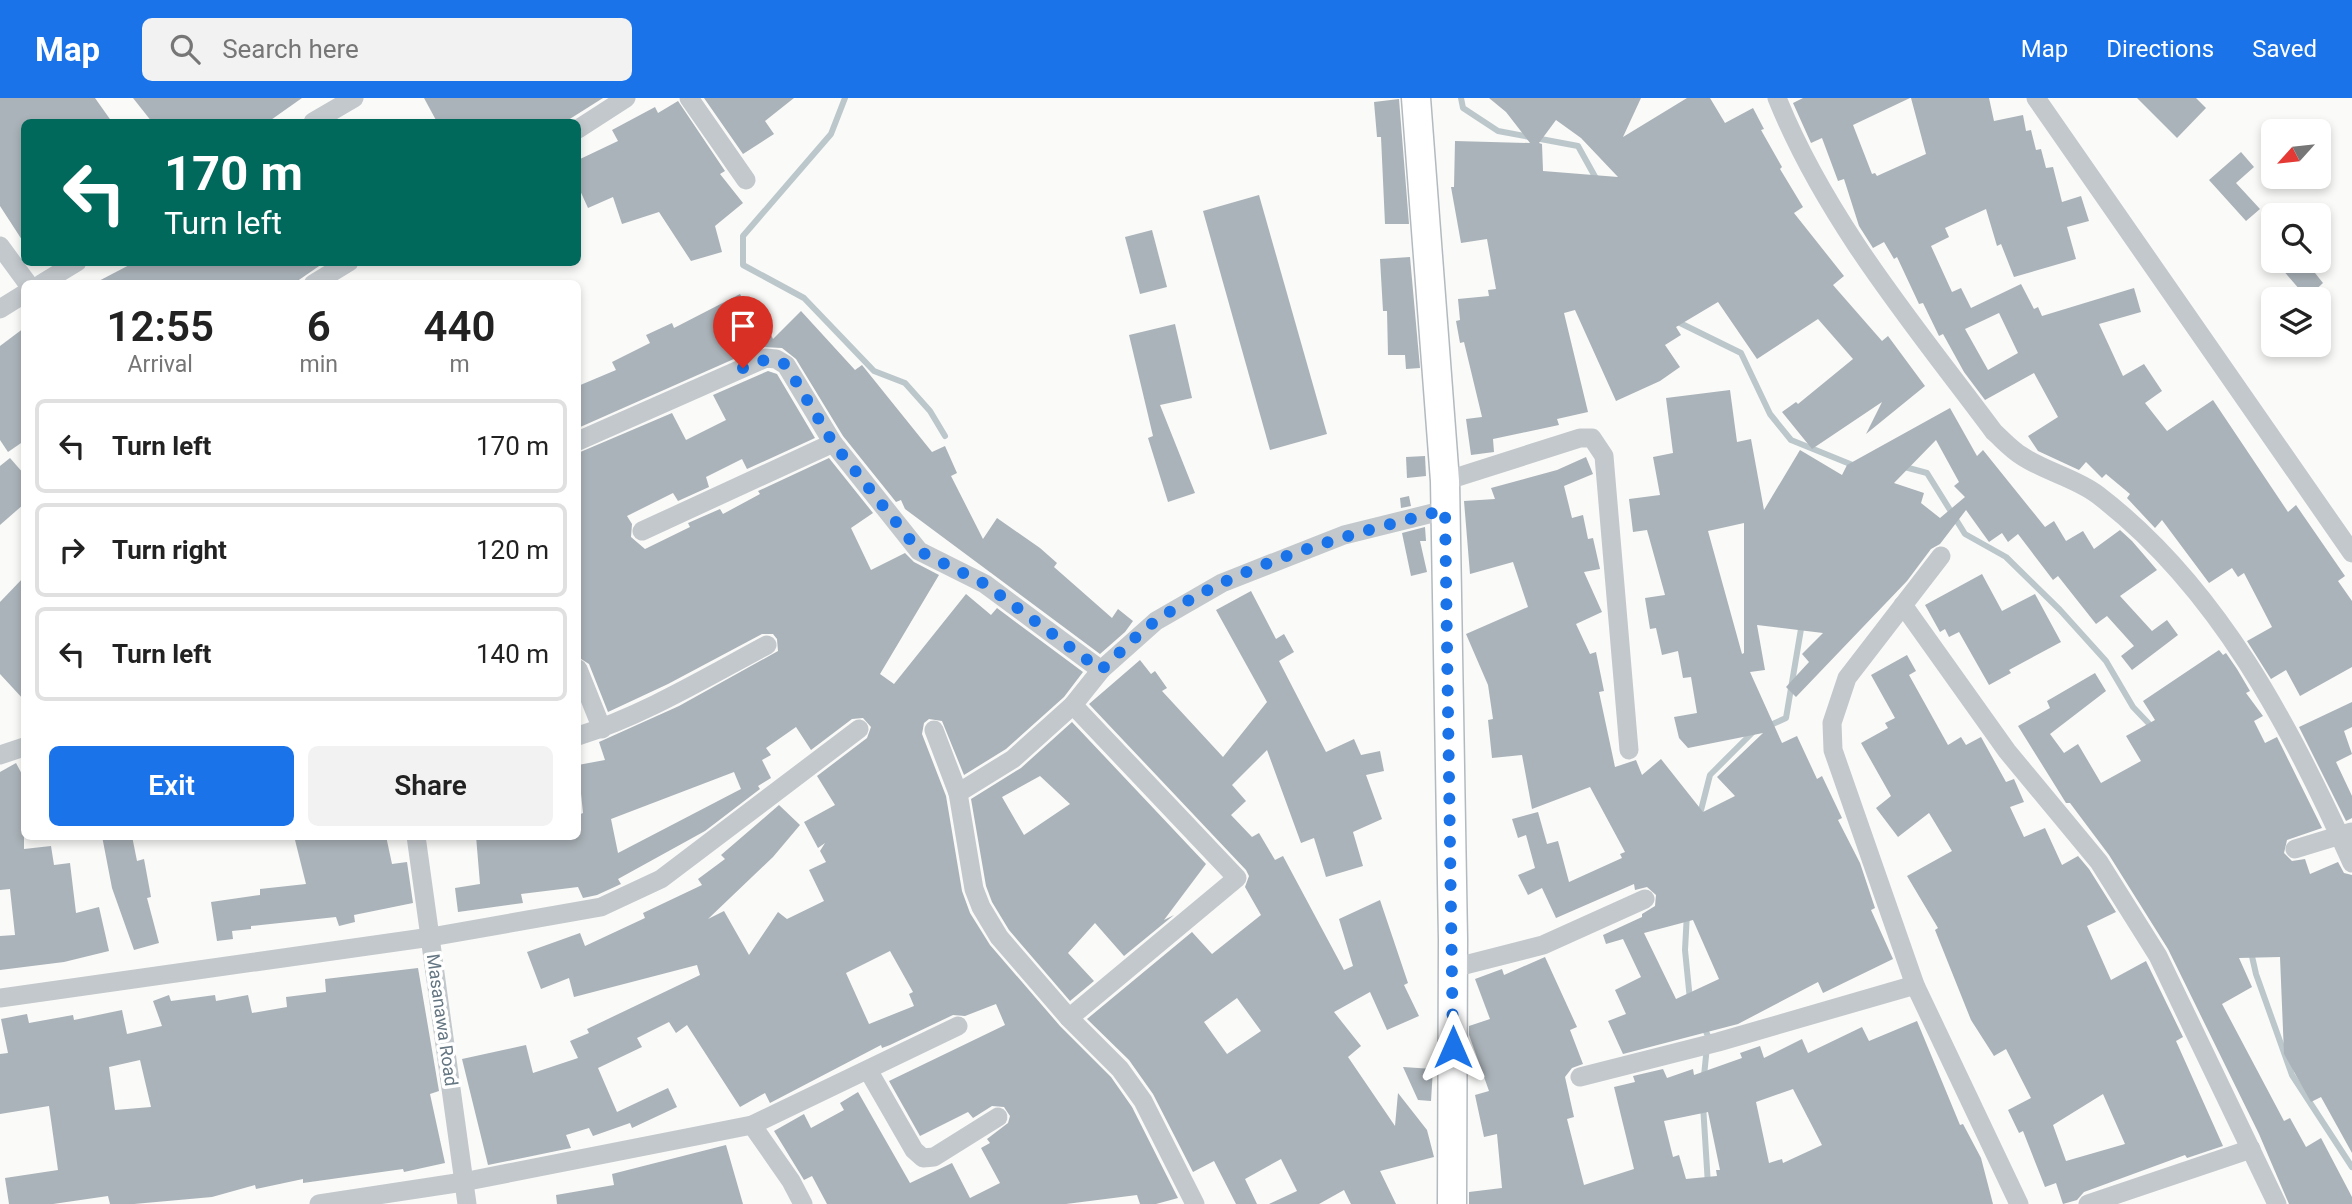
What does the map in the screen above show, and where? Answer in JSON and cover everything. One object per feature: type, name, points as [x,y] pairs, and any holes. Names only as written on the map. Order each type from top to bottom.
[{"type":"street","points":[[318,119],[354,98]]},
{"type":"street","points":[[581,127],[626,98]]},
{"type":"street","points":[[689,98],[746,180]]},
{"type":"street","points":[[1416,98],[1445,481],[1453,968],[1452,1204]]},
{"type":"street","points":[[1777,98],[1795,141],[1860,253],[1994,432],[2022,456],[2096,494],[2169,558],[2230,635],[2347,834],[2352,863]]},
{"type":"street","points":[[2036,98],[2352,553]]},
{"type":"street","points":[[0,246],[25,280]]},
{"type":"street","points":[[48,280],[70,266]]},
{"type":"street","points":[[320,280],[342,266]]},
{"type":"street","points":[[0,309],[21,296]]},
{"type":"street","points":[[581,440],[766,358],[776,359],[786,365],[833,443],[919,551],[985,584],[1101,670]]},
{"type":"street","points":[[1445,481],[1580,438],[1592,438],[1604,456],[1629,750]]},
{"type":"street","points":[[642,531],[833,443]]},
{"type":"street","points":[[958,793],[1013,759],[1073,705],[1101,670],[1156,621],[1222,583],[1344,535],[1445,510]]},
{"type":"street","points":[[1941,556],[1847,678],[1832,723],[1833,750],[1915,985],[2019,1204]]},
{"type":"street","points":[[1903,605],[2007,751],[2107,874],[2158,956],[2277,1204]]},
{"type":"street","points":[[581,735],[601,729],[767,645]]},
{"type":"street","points":[[581,677],[601,729]]},
{"type":"street","points":[[1069,1018],[1237,878],[1073,705]]},
{"type":"street","points":[[0,998],[431,937],[601,907],[661,879],[859,729]]},
{"type":"street","points":[[934,730],[958,793],[974,889],[981,907],[999,937],[1069,1018],[1121,1069],[1143,1101],[1195,1204]]},
{"type":"street","points":[[0,755],[21,748]]},
{"type":"street","points":[[2295,849],[2347,834]]},
{"type":"street","name":"Masanawa Road","points":[[417,840],[467,1204]]},
{"type":"street","points":[[1453,968],[1543,945],[1646,899]]},
{"type":"street","points":[[1580,1077],[1707,1045],[1915,985]]},
{"type":"street","points":[[319,1204],[463,1182],[751,1125],[958,1026]]},
{"type":"street","points":[[868,1070],[914,1150],[923,1157],[934,1157],[998,1117]]},
{"type":"street","points":[[751,1125],[791,1181],[803,1204]]},
{"type":"street","points":[[2088,1204],[2251,1149]]},
{"type":"building","points":[[0,98],[95,98],[110,119],[21,119],[21,238],[0,206]]},
{"type":"building","points":[[133,98],[302,98],[272,119],[150,119]]},
{"type":"building","points":[[424,98],[603,98],[570,119],[435,119]]},
{"type":"building","points":[[704,98],[794,98],[765,121],[774,134],[743,154]]},
{"type":"building","points":[[1489,98],[1641,98],[1623,137],[1687,98],[1710,98],[1725,123],[1753,108],[1764,129],[1761,130],[1782,167],[1780,169],[1803,207],[1794,213],[1844,276],[1833,285],[1882,341],[1888,336],[1925,386],[1866,434],[1882,402],[1812,449],[1782,412],[1796,402],[1798,404],[1853,359],[1818,319],[1757,359],[1718,302],[1676,327],[1681,335],[1665,345],[1680,367],[1660,381],[1616,401],[1575,310],[1564,313],[1588,412],[1557,419],[1559,425],[1493,439],[1494,452],[1471,455],[1466,419],[1482,417],[1464,342],[1460,343],[1456,321],[1460,320],[1458,299],[1489,296],[1488,290],[1496,289],[1487,239],[1461,243],[1451,187],[1454,187],[1455,141],[1530,143],[1506,112]],"holes":[[[1556,120],[1581,138],[1618,177],[1543,171],[1542,144],[1539,143]]]},
{"type":"building","points":[[1803,98],[1910,98],[1853,125],[1872,174],[1877,176],[1926,154],[1911,98],[1989,98],[1994,121],[2023,115],[2026,131],[2031,130],[2036,150],[2041,149],[2046,168],[2053,167],[2062,202],[2081,196],[2089,221],[2067,227],[2076,259],[2014,277],[2001,244],[1997,246],[1986,209],[1945,228],[1949,237],[1931,246],[1952,292],[1961,288],[1971,308],[2021,284],[2034,309],[2038,307],[2042,316],[2134,288],[2141,312],[2099,324],[2123,376],[2144,364],[2162,391],[2145,403],[2167,431],[2213,400],[2288,512],[2296,505],[2345,576],[2338,581],[2352,601],[2352,667],[2300,696],[2286,670],[2271,679],[2247,641],[2272,627],[2244,573],[2238,577],[2232,568],[2209,583],[2162,520],[2155,528],[2127,498],[2130,494],[2106,474],[2102,478],[2086,462],[2079,470],[2038,451],[2028,436],[2058,417],[2034,373],[1985,400],[1964,372],[1943,334],[1939,336],[1923,303],[1919,304],[1897,257],[1894,259],[1884,242],[1873,248],[1859,226],[1844,179],[1838,181],[1822,138],[1811,143],[1793,103]],"holes":[[[1999,313],[2018,353],[1988,370],[1965,329]]]},
{"type":"building","points":[[2137,98],[2196,98],[2206,108],[2177,138]]},
{"type":"building","points":[[1399,99],[1409,224],[1385,224],[1381,137],[1377,137],[1374,102]]},
{"type":"building","points":[[678,101],[725,171],[720,174],[743,203],[715,226],[722,252],[691,261],[659,212],[622,224],[613,197],[588,208],[581,193],[581,159],[618,141],[612,130],[655,107],[658,113]]},
{"type":"building","points":[[2241,152],[2254,167],[2236,183],[2260,209],[2246,221],[2209,180]]},
{"type":"building","points":[[1259,195],[1327,434],[1270,450],[1203,211]]},
{"type":"building","points":[[1152,230],[1167,287],[1140,294],[1125,237]]},
{"type":"building","points":[[1410,257],[1420,368],[1406,369],[1405,355],[1388,355],[1387,311],[1383,311],[1380,259]]},
{"type":"building","points":[[127,266],[319,266],[299,280],[101,280]]},
{"type":"building","points":[[2285,273],[2315,273],[2323,283],[2319,287],[2297,287]]},
{"type":"building","points":[[740,294],[758,327],[766,324],[773,339],[801,311],[855,370],[862,365],[932,452],[945,446],[957,473],[951,476],[983,539],[997,518],[1040,548],[1057,563],[1054,567],[1112,618],[1118,609],[1133,621],[1125,632],[1100,654],[905,509],[901,500],[896,502],[843,436],[796,359],[782,348],[761,347],[581,427],[581,385],[616,370],[612,362],[650,343],[646,335],[672,323],[674,328]]},
{"type":"building","points":[[1175,324],[1192,398],[1160,405],[1195,493],[1168,502],[1148,438],[1153,436],[1129,335]]},
{"type":"building","points":[[21,330],[21,443],[8,452],[0,440],[0,346]]},
{"type":"building","points":[[768,371],[777,374],[815,438],[747,469],[742,459],[706,477],[709,487],[678,501],[673,493],[627,516],[632,524],[631,537],[645,549],[690,527],[688,523],[720,509],[723,514],[760,494],[758,491],[829,458],[873,513],[851,528],[871,570],[905,553],[914,562],[939,575],[880,674],[894,684],[966,594],[991,615],[997,608],[1083,672],[1064,697],[1006,749],[964,775],[942,721],[929,719],[924,723],[922,734],[946,796],[962,891],[970,913],[990,945],[1060,1026],[1111,1077],[1132,1107],[1178,1198],[1156,1204],[1140,1204],[1137,1195],[1066,1204],[827,1204],[812,1176],[804,1180],[774,1131],[804,1114],[811,1128],[844,1110],[840,1103],[858,1092],[910,1183],[952,1163],[970,1198],[1000,1183],[981,1148],[990,1143],[987,1139],[1008,1123],[1010,1116],[1004,1107],[992,1106],[973,1118],[968,1112],[920,1136],[889,1081],[1005,1025],[996,1004],[965,1016],[953,1015],[890,1045],[882,1048],[881,1045],[770,1103],[765,1093],[740,1107],[687,1025],[676,1033],[669,1022],[637,1038],[642,1047],[598,1068],[617,1112],[668,1088],[677,1107],[632,1128],[630,1123],[593,1136],[589,1128],[566,1135],[571,1148],[488,1165],[462,1059],[526,1045],[533,1073],[578,1058],[570,1041],[589,1033],[587,1029],[700,975],[697,965],[574,997],[569,978],[541,989],[527,952],[580,933],[585,946],[645,918],[643,913],[702,885],[698,879],[725,859],[721,855],[779,805],[800,825],[773,857],[708,919],[724,911],[749,955],[778,912],[787,919],[824,901],[809,870],[826,862],[820,851],[825,843],[818,848],[804,822],[835,805],[817,776],[867,738],[871,727],[863,718],[852,719],[811,750],[796,727],[766,748],[771,755],[762,760],[771,778],[758,786],[760,789],[705,831],[618,879],[621,884],[583,898],[578,887],[521,894],[523,903],[458,912],[455,888],[480,884],[476,840],[581,840],[581,764],[605,760],[599,742],[679,706],[778,651],[777,639],[773,634],[762,634],[668,684],[608,712],[589,664],[581,659],[581,452],[672,413],[686,440],[726,420],[713,395]],"holes":[[[734,772],[741,789],[618,853],[611,819]],[[890,951],[913,992],[909,994],[914,1006],[869,1024],[846,973]]]},
{"type":"building","points":[[1730,390],[1737,442],[1751,439],[1764,510],[1800,450],[1842,475],[1847,465],[1950,408],[1977,456],[1983,450],[2045,527],[2054,521],[2066,541],[2083,531],[2094,549],[2120,530],[2132,541],[2157,570],[2120,596],[2152,631],[2167,620],[2178,635],[2132,670],[2121,656],[2134,646],[2107,616],[2096,624],[2058,576],[2053,580],[2018,534],[2008,542],[2002,533],[1989,542],[1966,510],[1907,581],[1796,697],[1786,687],[1809,662],[1802,654],[1823,633],[1757,625],[1765,670],[1750,672],[1782,743],[1797,736],[1817,779],[1822,776],[1842,818],[1838,820],[1860,863],[1875,908],[1871,910],[1893,959],[1823,993],[1818,982],[1738,1024],[1623,1054],[1608,1021],[1626,1014],[1615,990],[1641,977],[1623,939],[1606,944],[1603,935],[1642,917],[1642,914],[1655,906],[1656,895],[1647,887],[1635,890],[1634,884],[1556,918],[1542,888],[1528,895],[1518,875],[1535,868],[1526,835],[1518,838],[1512,819],[1538,812],[1547,844],[1558,841],[1569,882],[1622,858],[1620,854],[1625,852],[1590,787],[1532,809],[1522,755],[1492,758],[1488,720],[1493,719],[1488,685],[1466,634],[1528,607],[1513,562],[1470,574],[1464,501],[1495,499],[1491,488],[1557,470],[1586,457],[1593,474],[1564,486],[1572,518],[1583,515],[1588,539],[1593,538],[1600,569],[1584,572],[1602,612],[1576,624],[1590,654],[1596,652],[1604,691],[1599,692],[1615,767],[1636,760],[1642,775],[1661,759],[1703,812],[1735,796],[1717,777],[1763,733],[1688,748],[1679,738],[1674,717],[1697,713],[1691,677],[1683,678],[1678,651],[1662,655],[1656,628],[1650,629],[1645,598],[1665,595],[1647,530],[1633,532],[1629,499],[1660,495],[1653,457],[1673,453],[1666,398]],"holes":[[[1936,440],[1959,482],[1954,486],[1965,497],[1940,518],[1921,503],[1924,493],[1894,483]],[[1744,523],[1742,654],[1708,531]],[[1693,920],[1719,979],[1676,999],[1644,933]]]},
{"type":"building","points":[[1425,456],[1426,476],[1407,478],[1406,457]]},
{"type":"building","points":[[10,458],[21,471],[21,507],[0,525],[0,466]]},
{"type":"building","points":[[1409,496],[1411,506],[1401,508],[1400,498]]},
{"type":"building","points":[[1425,527],[1426,541],[1420,541],[1427,572],[1411,576],[1402,533]]},
{"type":"building","points":[[1982,574],[2002,611],[2035,594],[2061,642],[2009,670],[2011,673],[1989,685],[1959,632],[1949,637],[1945,629],[1940,632],[1925,605]]},
{"type":"building","points":[[21,580],[21,697],[0,674],[0,602]]},
{"type":"building","points":[[1251,591],[1276,639],[1284,634],[1294,652],[1279,661],[1326,752],[1354,739],[1361,755],[1380,751],[1384,771],[1366,775],[1382,819],[1353,832],[1363,866],[1326,877],[1314,838],[1301,843],[1267,750],[1232,785],[1246,801],[1231,815],[1252,837],[1259,833],[1275,860],[1283,856],[1344,970],[1353,966],[1339,919],[1380,900],[1408,983],[1404,985],[1419,1016],[1387,1030],[1370,992],[1334,1012],[1361,1046],[1348,1057],[1395,1126],[1398,1093],[1427,1130],[1434,1157],[1380,1171],[1396,1204],[1351,1204],[1344,1190],[1319,1204],[1269,1204],[1297,1191],[1281,1159],[1245,1179],[1257,1204],[1236,1204],[1214,1161],[1193,1172],[1153,1094],[1129,1060],[1087,1019],[1192,932],[1212,954],[1261,915],[1245,887],[1249,876],[1246,870],[1089,704],[1140,660],[1151,674],[1155,671],[1167,688],[1162,691],[1223,757],[1267,702],[1216,610]],"holes":[[[1237,998],[1261,1031],[1227,1054],[1204,1022]]]},
{"type":"building","points":[[2219,650],[2223,655],[2226,653],[2237,669],[2250,691],[2246,693],[2263,716],[2254,721],[2265,743],[2277,737],[2322,828],[2287,840],[2284,853],[2292,861],[2305,859],[2310,874],[2338,862],[2344,873],[2352,875],[2352,1153],[2321,1097],[2311,1102],[2284,1054],[2280,957],[2239,958],[2252,987],[2222,1004],[2284,1121],[2290,1118],[2306,1147],[2321,1138],[2352,1197],[2352,1204],[2289,1204],[2259,1134],[2168,949],[2109,855],[2070,803],[2066,803],[2018,726],[2050,708],[2047,701],[2095,673],[2106,691],[2050,734],[2064,753],[2078,744],[2101,783],[2141,761],[2126,736],[2155,720],[2143,701]]},
{"type":"building","points":[[1907,655],[1916,671],[1909,675],[1948,745],[1961,737],[1966,745],[1981,737],[2006,782],[2014,779],[2024,802],[2010,807],[2024,837],[2045,828],[2062,865],[2078,856],[2089,869],[2116,912],[2087,926],[2111,980],[2146,961],[2183,1037],[2176,1041],[2223,1146],[2187,1158],[2185,1155],[2084,1192],[2077,1200],[2063,1204],[2056,1183],[2045,1187],[2023,1131],[2019,1133],[2008,1110],[2031,1098],[2006,1049],[1994,1056],[1971,1020],[1935,930],[1938,928],[1907,876],[1952,851],[1929,813],[1898,837],[1876,808],[1891,796],[1861,743],[1888,728],[1885,723],[1895,718],[1871,675]],"holes":[[[2103,1094],[2125,1144],[2066,1161],[2053,1125]]]},
{"type":"building","points":[[2352,702],[2352,727],[2344,731],[2352,754],[2336,762],[2352,796],[2352,818],[2346,821],[2299,727]]},
{"type":"building","points":[[1072,722],[1206,864],[1164,920],[1174,915],[1124,956],[1095,923],[1068,953],[1094,981],[1070,1001],[1009,930],[986,886],[971,799],[1021,768]],"holes":[[[1040,776],[1070,804],[1024,835],[1002,797]]]},
{"type":"building","points":[[16,763],[21,772],[21,840],[24,840],[24,849],[51,846],[54,865],[70,863],[76,913],[99,907],[109,951],[64,962],[0,970],[0,936],[15,935],[10,889],[0,890],[0,772]]},
{"type":"building","points":[[103,840],[133,840],[137,861],[144,859],[151,897],[147,898],[159,943],[134,950],[112,888]]},
{"type":"building","points":[[295,840],[387,840],[392,864],[407,862],[413,903],[354,915],[355,922],[339,926],[336,917],[251,926],[251,929],[232,931],[233,939],[217,941],[211,902],[260,895],[260,889],[306,884]]},
{"type":"building","points":[[1545,957],[1577,1027],[1570,1030],[1583,1064],[1572,1068],[1565,1077],[1574,1117],[1567,1119],[1584,1185],[1634,1169],[1614,1087],[1635,1082],[1633,1076],[1663,1069],[1667,1078],[1693,1069],[1694,1075],[1742,1058],[1740,1053],[1760,1046],[1764,1058],[1802,1039],[1808,1053],[1862,1027],[1869,1041],[1917,1021],[1960,1125],[1963,1124],[1981,1158],[1993,1204],[1469,1204],[1469,1192],[1502,1188],[1497,1134],[1484,1137],[1475,1095],[1489,1091],[1469,1035],[1469,1026],[1490,1019],[1475,979],[1502,969],[1504,975]],"holes":[[[1793,1089],[1822,1145],[1783,1163],[1782,1159],[1769,1163],[1756,1102]],[[1708,1112],[1720,1170],[1716,1170],[1717,1176],[1686,1179],[1679,1155],[1673,1157],[1664,1121]]]},
{"type":"building","points":[[418,968],[439,1091],[430,1094],[445,1163],[404,1172],[403,1169],[303,1183],[303,1179],[256,1189],[255,1185],[212,1197],[110,1204],[108,1196],[53,1204],[9,1204],[5,1178],[58,1170],[49,1106],[0,1114],[0,1054],[8,1053],[1,1019],[27,1014],[29,1023],[73,1015],[74,1020],[122,1010],[127,1034],[162,1026],[153,1001],[169,995],[171,1001],[215,995],[216,1001],[248,995],[252,1013],[287,1007],[286,997],[326,992],[325,979]],"holes":[[[140,1060],[151,1107],[115,1110],[109,1067]]]},
{"type":"building","points":[[1403,1067],[1433,1069],[1431,1101],[1418,1100]]},
{"type":"building","points":[[726,1145],[743,1204],[557,1204],[556,1195],[614,1185],[612,1174]]},
{"type":"waterway","points":[[845,98],[831,134],[743,236],[743,265],[804,298],[874,371],[905,383],[930,411],[945,436]]},
{"type":"waterway","points":[[1461,98],[1463,108],[1498,131],[1578,146],[1598,182]]},
{"type":"waterway","points":[[1676,318],[1678,322],[1741,353],[1770,414],[1791,440],[1855,466]]},
{"type":"waterway","points":[[1901,466],[1927,473],[1965,534],[2006,557],[2060,610],[2106,661],[2133,707],[2154,729]]},
{"type":"waterway","points":[[1766,727],[1786,718],[1802,623]]},
{"type":"waterway","points":[[1699,818],[1710,775],[1753,732]]},
{"type":"waterway","points":[[1687,913],[1685,950],[1690,1000]]},
{"type":"waterway","points":[[2251,952],[2256,974],[2292,1075],[2352,1167]]},
{"type":"waterway","points":[[1703,1025],[1708,1036],[1704,1076]]},
{"type":"waterway","points":[[1703,1105],[1708,1185]]},
{"type":"route","points":[[743,368],[766,358],[776,359],[786,365],[833,443],[919,551],[985,584],[1101,670],[1156,621],[1222,583],[1344,535],[1445,510],[1453,1047]]}]
